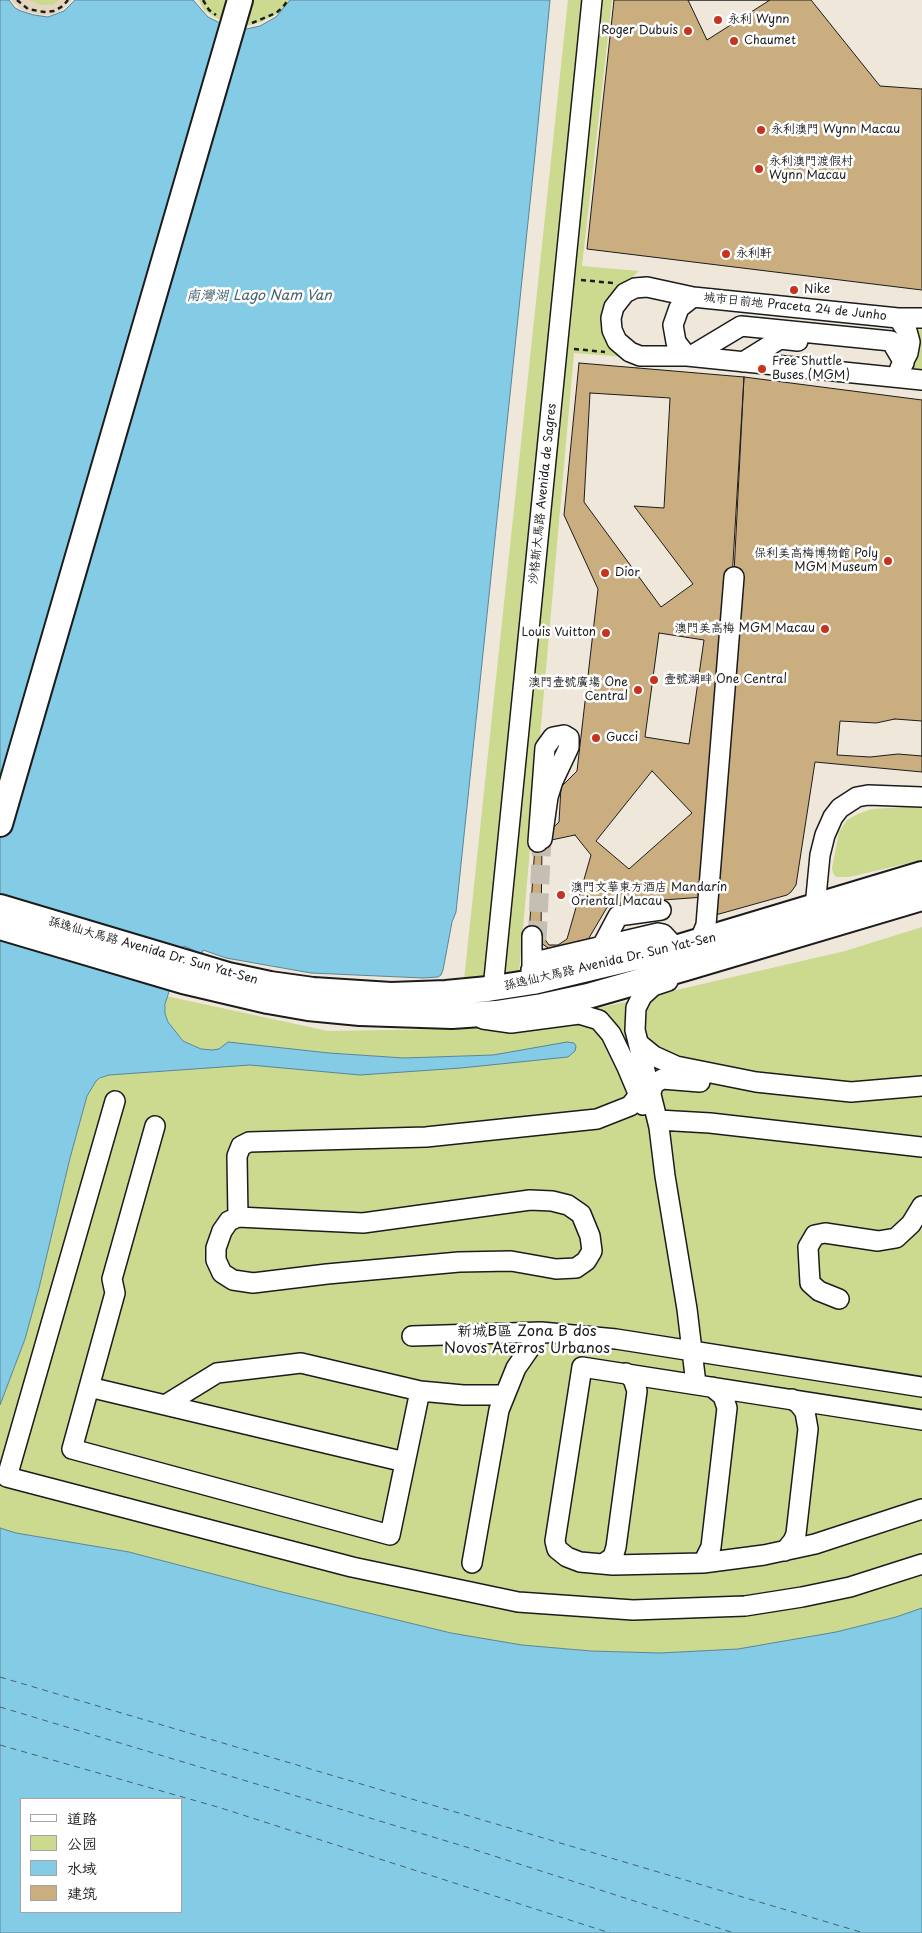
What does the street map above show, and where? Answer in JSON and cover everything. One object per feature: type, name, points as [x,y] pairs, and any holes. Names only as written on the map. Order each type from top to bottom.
[{"type":"main road","points":[[0,824],[241,26],[240,0]]},
{"type":"main road","name":"孫逸仙大馬路 Avenida Dr. Sun Yat-Sen","points":[[0,928],[186,972],[228,974],[270,984],[313,990],[391,995],[446,993],[493,988],[532,976],[680,941],[731,932],[922,874]]},
{"type":"main road","name":"孫逸仙大馬路 Avenida Dr. Sun Yat-Sen","points":[[0,907],[259,999],[308,1008],[360,1013],[469,1015],[542,1006],[588,996],[922,898]]},
{"type":"main road","points":[[532,976],[537,989],[548,994],[556,996],[588,996]]},
{"type":"street","name":"沙格斯大馬路 Avenida de Sagres","points":[[493,988],[592,0]]},
{"type":"street","name":"城市日前地 Praceta 24 de Junho","points":[[922,318],[898,318],[693,297],[652,287],[635,288],[620,297],[614,307],[611,318],[612,330],[617,341],[630,352],[646,356],[689,356],[922,380]]},
{"type":"street","name":"城市日前地 Praceta 24 de Junho","points":[[689,356],[676,342],[673,325],[679,308],[693,297]]},
{"type":"street","name":"城市日前地 Praceta 24 de Junho","points":[[898,318],[905,326],[910,342],[904,364]]},
{"type":"street","points":[[689,356],[741,326],[890,341],[904,364]]},
{"type":"street","points":[[743,362],[780,339],[889,350],[904,364]]},
{"type":"street","points":[[887,377],[904,364]]},
{"type":"street","points":[[680,941],[706,925],[734,577]]},
{"type":"street","points":[[815,906],[820,855],[825,835],[833,817],[840,808],[857,797],[868,795],[922,797]]},
{"type":"street","points":[[602,946],[618,916],[661,905],[680,941]]},
{"type":"street","points":[[707,914],[715,926],[731,932]]},
{"type":"street","points":[[532,976],[536,963],[547,959],[658,932],[680,941]]},
{"type":"street","points":[[532,976],[534,938],[537,953],[541,958],[547,959]]},
{"type":"street","points":[[707,1555],[727,1408],[723,1396],[704,1386],[691,1352],[688,1309],[665,1176],[635,1030],[636,1008],[647,990],[661,983],[763,955],[774,950],[782,939]]},
{"type":"street","points":[[469,1015],[502,1023],[579,1014],[593,1017],[603,1023],[646,1084],[658,1120],[665,1176]]},
{"type":"street","points":[[638,1043],[654,1056],[676,1066],[741,1079],[851,1092],[922,1086]]},
{"type":"street","points":[[646,1084],[724,1082],[741,1079]]},
{"type":"street","points":[[238,1217],[237,1156],[242,1146],[250,1142],[426,1137],[597,1119],[630,1106],[646,1084]]},
{"type":"street","points":[[115,1101],[7,1477],[352,1567],[518,1602],[634,1610],[706,1609],[745,1606],[850,1587],[922,1564]]},
{"type":"street","points":[[658,1120],[710,1123],[922,1147]]},
{"type":"street","points":[[155,1126],[112,1278],[115,1293],[72,1450],[390,1535],[420,1391]]},
{"type":"street","points":[[530,1200],[552,1201],[568,1205],[581,1214],[590,1236],[592,1251],[586,1261],[576,1268],[556,1269],[511,1261],[459,1262],[253,1283],[233,1280],[222,1273],[216,1260],[216,1248],[222,1231],[229,1221],[238,1217],[363,1223],[530,1200]]},
{"type":"street","points":[[838,1300],[819,1291],[810,1282],[808,1247],[816,1235],[825,1233],[878,1241],[896,1238],[911,1224],[922,1206]]},
{"type":"street","points":[[472,1563],[495,1432],[504,1395],[516,1368],[541,1332]]},
{"type":"street","points":[[412,1336],[541,1332],[616,1339],[922,1387]]},
{"type":"street","points":[[165,1405],[217,1372],[301,1364],[420,1391],[464,1395],[504,1395]]},
{"type":"street","points":[[922,1420],[582,1367],[555,1541],[557,1549],[566,1557],[580,1562],[638,1565],[707,1555],[726,1560],[815,1544],[922,1509]]},
{"type":"street","points":[[626,1373],[633,1379],[637,1391]]},
{"type":"street","points":[[603,1564],[609,1562],[614,1557],[616,1547],[637,1391],[641,1384],[652,1377]]},
{"type":"street","points":[[89,1387],[405,1462]]},
{"type":"street","points":[[727,1408],[734,1398],[745,1392]]},
{"type":"street","points":[[792,1399],[805,1412],[808,1429]]},
{"type":"street","points":[[785,1550],[793,1541],[797,1529],[808,1429],[814,1414],[826,1404]]},
{"type":"street","points":[[797,1529],[803,1540],[815,1544]]},
{"type":"street","points":[[616,1547],[622,1558],[638,1565]]},
{"type":"path","points":[[18,0],[28,9],[44,12],[54,11],[63,6],[68,0]]},
{"type":"path","points":[[241,26],[276,13],[288,0]]},
{"type":"path","points":[[564,278],[619,284]]},
{"type":"path","points":[[557,347],[613,353]]},
{"type":"shaded area","points":[[11,0],[72,0],[62,10],[50,15],[42,15],[19,8]]},
{"type":"green space","points":[[29,0],[59,0],[52,5],[40,5]]},
{"type":"green space","points":[[199,0],[229,0],[224,21],[203,9]]},
{"type":"green space","points":[[254,0],[289,0],[281,12],[261,22],[247,26]]},
{"type":"green space","points":[[568,0],[612,0],[582,266],[639,271],[622,286],[611,301],[625,357],[574,353],[519,973],[464,980]]},
{"type":"green space","points":[[922,329],[922,371],[905,368],[915,331]]},
{"type":"green space","points":[[922,806],[922,860],[849,877],[836,877],[832,868],[839,832],[847,820],[872,809]]},
{"type":"green space","points":[[922,927],[922,1608],[896,1617],[836,1632],[738,1649],[660,1653],[591,1651],[522,1645],[451,1633],[129,1552],[16,1533],[0,1528],[0,1405],[25,1339],[87,1096],[96,1081],[109,1075],[205,1068],[201,1049],[183,1041],[168,1022],[165,1014],[166,996],[328,1031],[447,1029],[547,1020],[845,951]],"holes":[[[227,1042],[329,1053],[404,1058],[492,1055],[395,1072]]]},
{"type":"water","name":"南灣湖 Lago Nam Van","points":[[0,0],[9,0],[15,8],[21,11],[48,17],[64,11],[75,0],[193,0],[208,17],[222,24],[242,30],[260,26],[276,17],[290,0],[550,0],[456,912],[452,922],[443,970],[438,977],[423,978],[311,973],[226,958],[203,950],[202,954],[184,946],[165,1004],[165,1014],[168,1022],[183,1041],[201,1049],[212,1050],[219,1049],[228,1042],[329,1053],[404,1058],[493,1055],[567,1042],[574,1043],[576,1046],[575,1051],[568,1057],[461,1068],[360,1075],[250,1065],[109,1075],[100,1078],[87,1096],[25,1339],[0,1405]]},
{"type":"water","points":[[0,1528],[16,1533],[129,1552],[451,1633],[522,1645],[591,1651],[660,1653],[738,1649],[836,1632],[896,1617],[922,1608],[922,1933],[0,1933]]},
{"type":"building","name":"永利澳門 Wynn Macau","points":[[614,0],[811,0],[880,86],[922,89],[922,290],[587,249]]},
{"type":"building","name":"永利 Wynn","points":[[688,0],[770,0],[707,40]]},
{"type":"building","name":"壹號湖畔 One Central","points":[[579,363],[744,377],[734,573],[704,897],[609,904],[586,943],[552,951],[529,934],[535,845],[559,822],[561,787],[577,771],[598,589],[564,515]]},
{"type":"building","name":"澳門美高梅 MGM Macau","points":[[744,377],[922,400],[922,772],[815,762],[796,885],[787,895],[712,916]]},
{"type":"building","points":[[590,393],[670,398],[664,508],[634,506],[693,584],[661,607],[584,502]]},
{"type":"building","points":[[659,633],[704,640],[689,744],[645,737]]},
{"type":"building","points":[[895,719],[922,721],[922,756],[898,754],[870,757],[837,755],[840,721],[876,723]]},
{"type":"building","points":[[652,771],[692,813],[629,869],[596,841]]},
{"type":"building","name":"澳門文華東方酒店 Mandarin Oriental Macau","points":[[575,835],[591,855],[567,939],[558,945],[549,945],[541,934],[542,842]]},
{"type":"ferry route","points":[[0,1677],[864,1933]]},
{"type":"ferry route","points":[[0,1707],[463,1846],[734,1933]]},
{"type":"ferry route","points":[[0,1745],[221,1808],[610,1933]]},
{"type":"tunnel","points":[[537,940],[542,839]]},
{"type":"place","name":"永利 Wynn","points":[[718,20]]},
{"type":"place","name":"Roger Dubuis","points":[[688,31]]},
{"type":"place","name":"Chaumet","points":[[734,41]]},
{"type":"place","name":"永利澳門 Wynn Macau","points":[[761,130]]},
{"type":"place","name":"永利澳門渡假村 Wynn Macau","points":[[759,169]]},
{"type":"place","name":"永利軒","points":[[726,254]]},
{"type":"place","name":"Nike","points":[[794,290]]},
{"type":"place","name":"Free Shuttle Buses (MGM)","points":[[762,369]]},
{"type":"place","name":"保利美高梅博物館 Poly MGM Museum","points":[[888,561]]},
{"type":"place","name":"Dior","points":[[605,573]]},
{"type":"place","name":"澳門美高梅 MGM Macau","points":[[825,629]]},
{"type":"place","name":"Louis Vuitton","points":[[606,633]]},
{"type":"place","name":"壹號湖畔 One Central","points":[[654,680]]},
{"type":"place","name":"澳門壹號廣塲 One Central","points":[[638,690]]},
{"type":"place","name":"Gucci","points":[[596,738]]},
{"type":"place","name":"澳門文華東方酒店 Mandarin Oriental Macau","points":[[561,895]]},
{"type":"district","name":"新城B區 Zona B dos Novos Aterros Urbanos","points":[[527,1340]]}]
